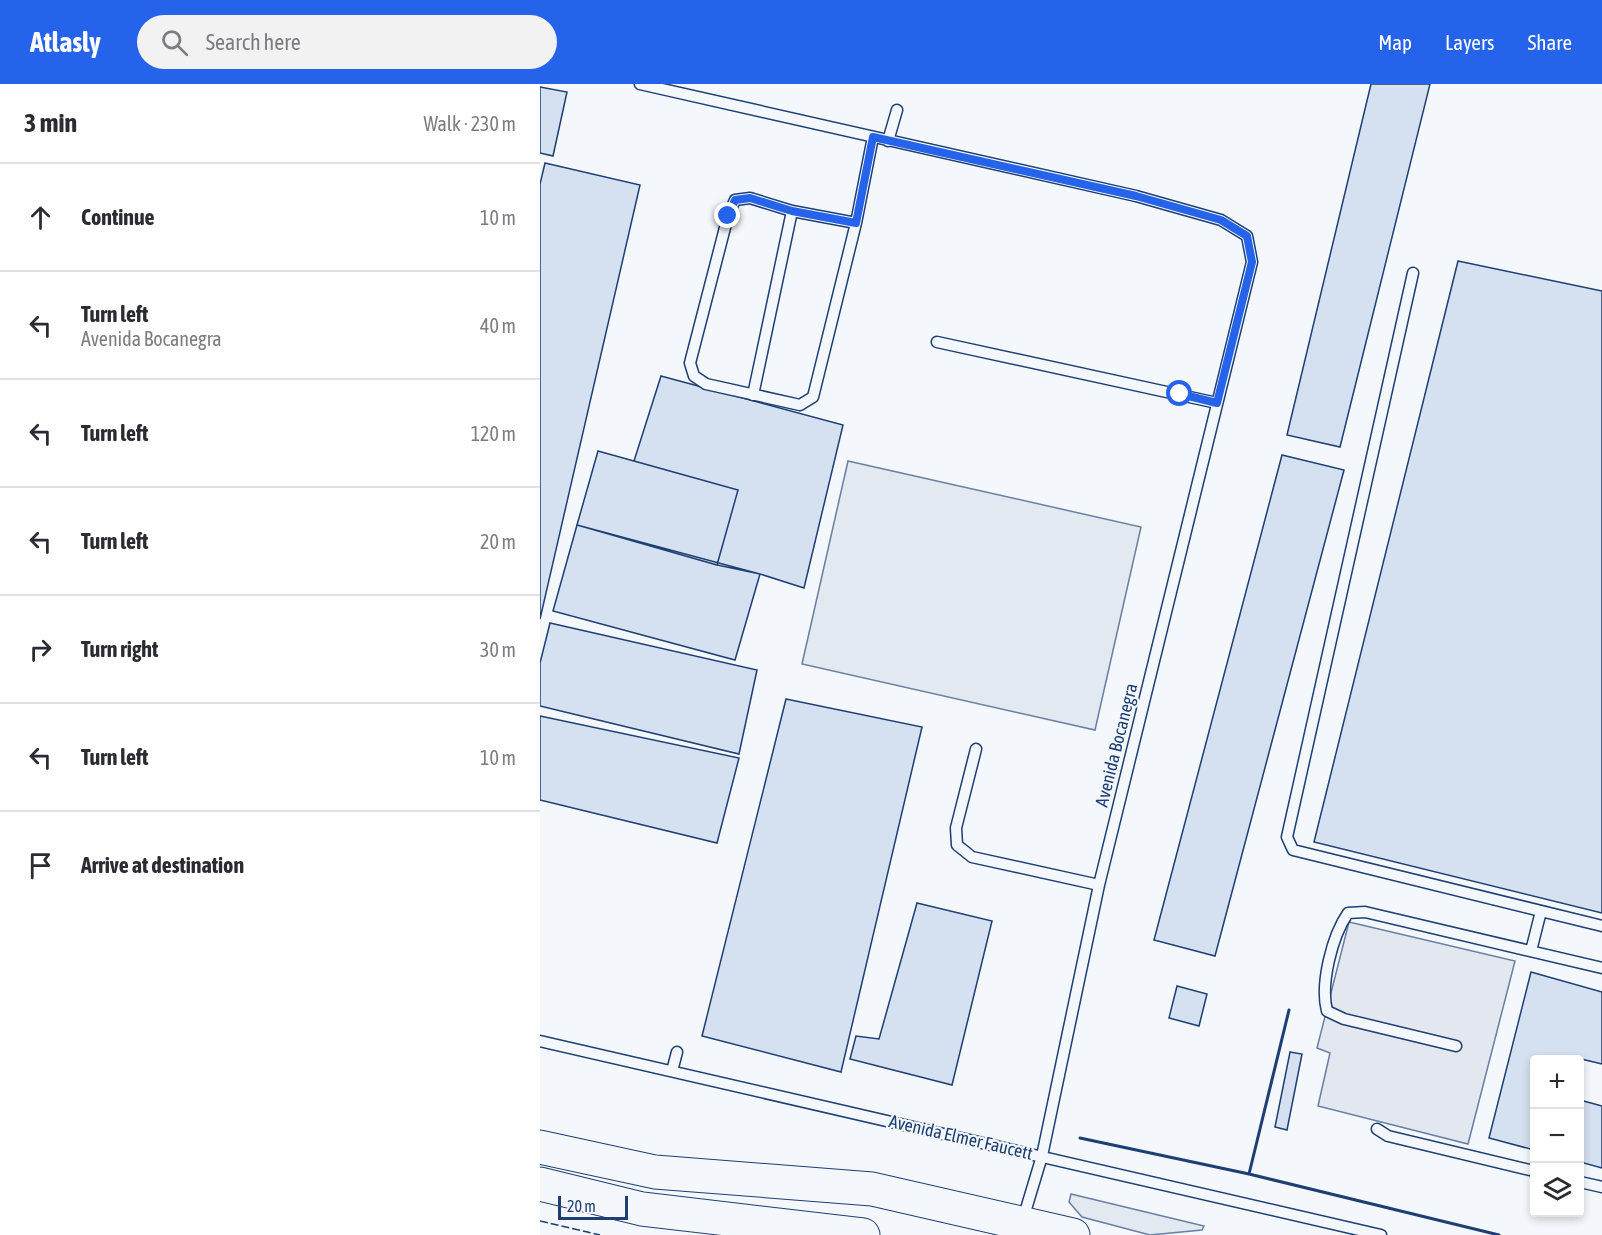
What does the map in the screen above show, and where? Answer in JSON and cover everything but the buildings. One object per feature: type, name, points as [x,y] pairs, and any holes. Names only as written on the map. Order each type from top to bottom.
[{"type":"highway","points":[[540,1147],[655,1172],[872,1189],[1019,1228],[1072,1235]]},
{"type":"highway","points":[[540,1185],[642,1209],[863,1235]]},
{"type":"lane","points":[[640,84],[888,141],[897,110]]},
{"type":"lane","points":[[856,223],[792,211],[750,198],[735,200],[728,216],[690,363],[694,376],[706,384],[800,405],[813,397],[856,223],[873,137]]},
{"type":"lane","name":"Avenida Bocanegra","points":[[888,141],[1136,196],[1221,220],[1247,236],[1252,262],[1099,885],[1042,1156],[1019,1228]]},
{"type":"lane","points":[[753,395],[792,211]]},
{"type":"lane","points":[[1413,273],[1287,837],[1293,850],[1602,926]]},
{"type":"lane","points":[[937,342],[1217,403]]},
{"type":"lane","points":[[976,749],[956,828],[957,845],[972,857],[1099,885]]},
{"type":"lane","points":[[1531,951],[1541,911]]},
{"type":"lane","points":[[1456,1046],[1344,1019],[1327,1011],[1323,994],[1339,926],[1348,914],[1365,912],[1602,968]]},
{"type":"lane","name":"Avenida Elmer Faucett","points":[[540,1041],[1381,1235]]},
{"type":"lane","points":[[672,1071],[677,1052]]},
{"type":"lane","points":[[1377,1129],[1388,1136],[1530,1170]]},
{"type":"lane","points":[[1584,1183],[1602,1187]]},
{"type":"shaded area","points":[[848,461],[1141,527],[1095,730],[802,664]]},
{"type":"shaded area","points":[[1349,922],[1515,961],[1468,1144],[1318,1106],[1330,1053],[1317,1048]]},
{"type":"shaded area","points":[[1071,1194],[1204,1226],[1202,1230],[1150,1235],[1082,1217],[1069,1202]]},
{"type":"fence","points":[[540,1221],[600,1235]]},
{"type":"wall","points":[[1249,1174],[1289,1010]]},
{"type":"wall","points":[[1080,1138],[1249,1174],[1499,1235]]},
{"type":"route","points":[[728,216],[735,200],[750,198],[792,211],[856,223],[873,137],[1136,196],[1221,220],[1247,236],[1252,262],[1217,403],[1180,394]]}]
